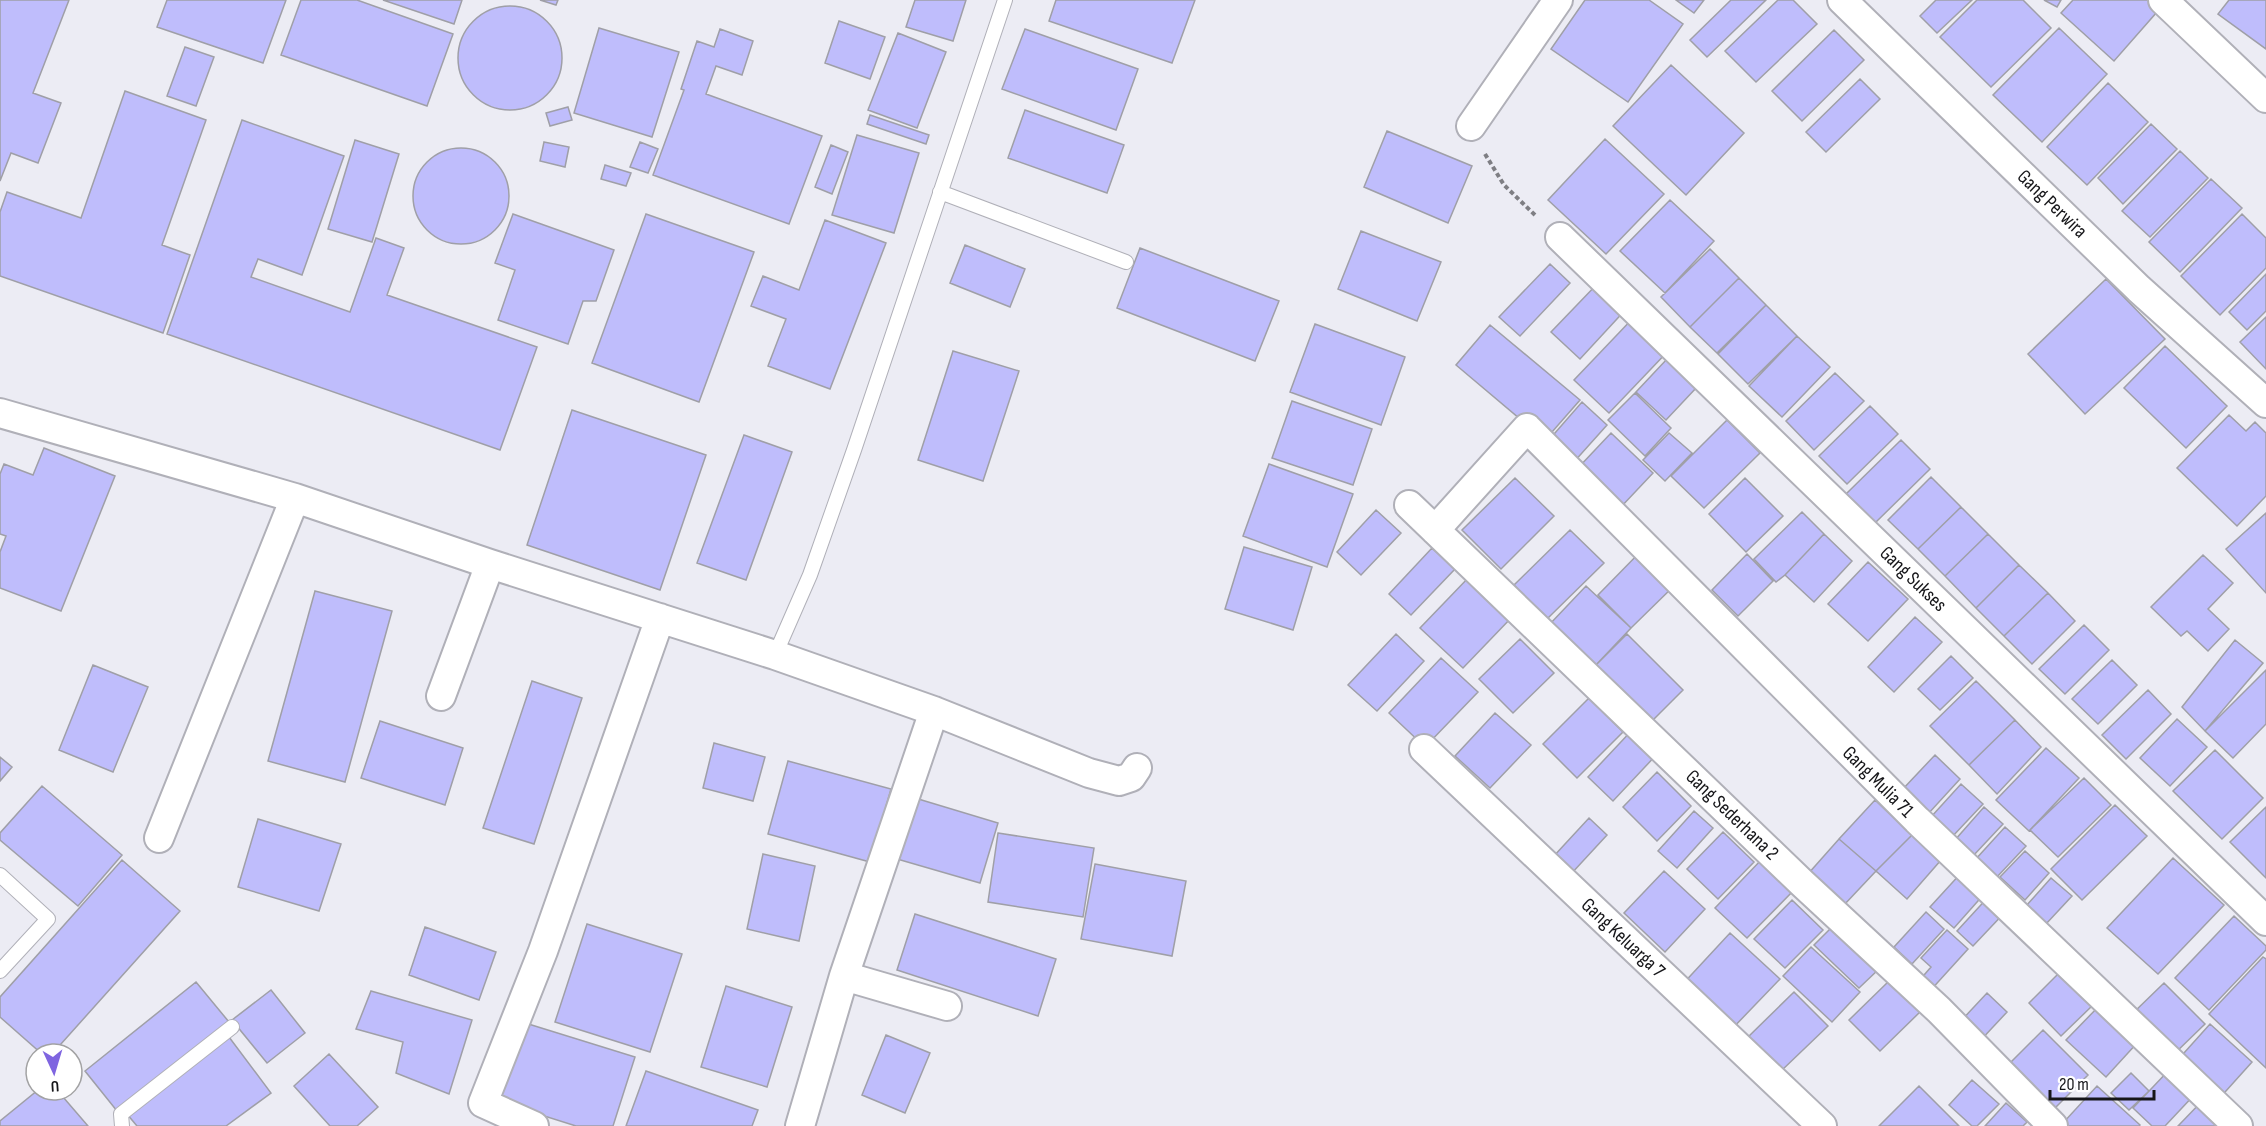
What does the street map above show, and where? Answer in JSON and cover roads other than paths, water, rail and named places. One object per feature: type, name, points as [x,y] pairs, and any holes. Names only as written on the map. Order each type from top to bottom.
[{"type":"street","points":[[1471,126],[1558,0]]},
{"type":"street","name":"Gang Perwira","points":[[1842,0],[2139,289],[2266,403]]},
{"type":"street","points":[[2163,0],[2266,99]]},
{"type":"street","name":"Gang Sukses","points":[[1560,237],[2266,921]]},
{"type":"street","points":[[0,413],[295,498],[490,564],[775,655],[934,711],[1089,773],[1119,782],[1131,777],[1137,768]]},
{"type":"street","name":"Gang Mulia 71","points":[[1435,530],[1527,428],[1917,820],[2238,1126]]},
{"type":"street","points":[[159,838],[295,498]]},
{"type":"street","name":"Gang Sederhana 2","points":[[1409,505],[1794,875],[1939,1010],[2053,1126]]},
{"type":"street","points":[[441,696],[490,564]]},
{"type":"street","points":[[534,1126],[483,1103],[543,951],[660,618]]},
{"type":"street","points":[[800,1126],[844,976],[934,711]]},
{"type":"street","name":"Gang Keluarga 7","points":[[1424,749],[1822,1126]]},
{"type":"street","points":[[844,976],[947,1006]]},
{"type":"lane","points":[[775,655],[810,575],[854,450],[1005,0]]},
{"type":"lane","points":[[940,192],[1126,262]]},
{"type":"lane","points":[[0,875],[48,919],[0,971]]},
{"type":"lane","points":[[122,1126],[121,1114],[232,1027]]}]
